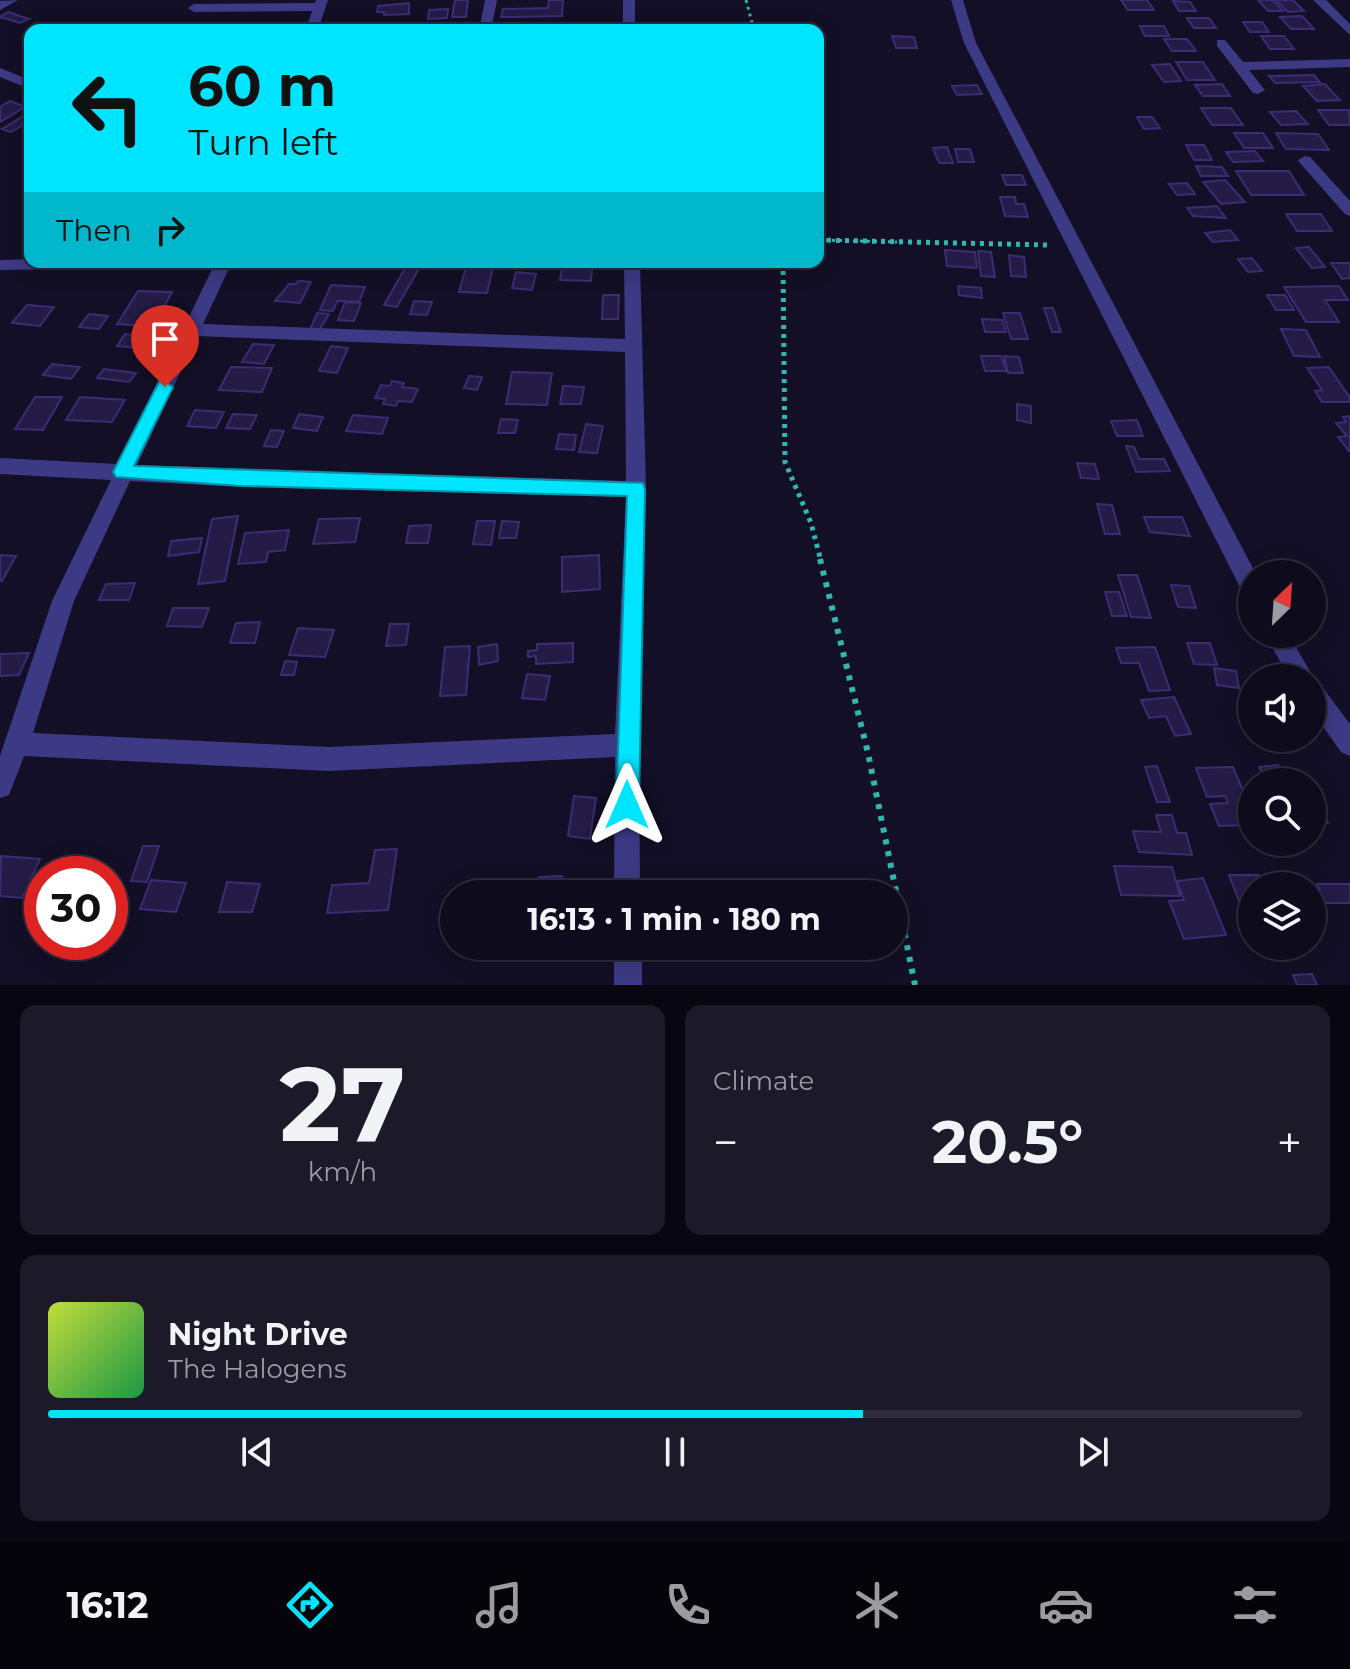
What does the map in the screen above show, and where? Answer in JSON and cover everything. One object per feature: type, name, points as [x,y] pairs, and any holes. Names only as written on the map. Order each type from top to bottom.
[{"type":"street","points":[[0,6],[12,0]]},
{"type":"street","points":[[486,24],[491,0]]},
{"type":"street","points":[[629,0],[629,24]]},
{"type":"street","points":[[957,0],[970,43],[1238,561]]},
{"type":"street","points":[[1319,0],[1350,31]]},
{"type":"street","points":[[194,8],[320,3],[314,24]]},
{"type":"street","points":[[1221,43],[1258,90]]},
{"type":"street","points":[[1239,66],[1350,63]]},
{"type":"street","points":[[0,72],[24,82]]},
{"type":"street","points":[[1305,160],[1344,195],[1350,211]]},
{"type":"street","points":[[0,265],[24,265]]},
{"type":"street","points":[[0,786],[17,744],[63,601],[122,472],[193,330],[219,268]]},
{"type":"street","points":[[627,880],[627,745],[636,489],[632,268]]},
{"type":"street","points":[[193,330],[631,346]]},
{"type":"street","points":[[0,466],[242,479],[636,489]]},
{"type":"street","points":[[1326,711],[1350,744]]},
{"type":"street","points":[[17,744],[329,759],[627,745]]},
{"type":"street","points":[[628,960],[628,985]]},
{"type":"path","points":[[746,0],[752,24]]},
{"type":"path","points":[[824,240],[1077,245]]},
{"type":"path","points":[[783,268],[785,462],[811,523],[868,753],[915,985]]},
{"type":"building","points":[[455,0],[468,0],[466,17],[452,17]]},
{"type":"building","points":[[549,0],[563,0],[562,16],[501,17],[503,9],[548,8]]},
{"type":"building","points":[[1121,0],[1147,0],[1154,10],[1128,10]]},
{"type":"building","points":[[1258,0],[1273,0],[1283,11],[1268,11]]},
{"type":"building","points":[[1276,0],[1293,0],[1304,11],[1288,12]]},
{"type":"building","points":[[1173,1],[1190,2],[1196,11],[1179,11]]},
{"type":"building","points":[[409,3],[409,14],[384,15],[384,12],[377,12],[378,6]]},
{"type":"building","points":[[448,9],[447,18],[428,19],[429,10]]},
{"type":"building","points":[[8,12],[29,19],[20,23],[0,17]]},
{"type":"building","points":[[1302,16],[1314,29],[1291,29],[1280,17]]},
{"type":"building","points":[[1187,18],[1209,18],[1216,28],[1194,28]]},
{"type":"building","points":[[1243,22],[1262,22],[1269,32],[1250,32]]},
{"type":"building","points":[[1140,26],[1164,26],[1169,36],[1145,36]]},
{"type":"building","points":[[892,36],[914,37],[917,48],[896,48]]},
{"type":"building","points":[[1261,36],[1284,36],[1294,49],[1270,49]]},
{"type":"building","points":[[1164,39],[1187,39],[1196,51],[1172,51]]},
{"type":"building","points":[[1176,62],[1203,62],[1215,80],[1187,80]]},
{"type":"building","points":[[1170,64],[1181,81],[1164,82],[1152,65]]},
{"type":"building","points":[[1314,75],[1320,82],[1275,83],[1269,76]]},
{"type":"building","points":[[1222,84],[1230,96],[1203,96],[1195,85]]},
{"type":"building","points":[[1325,84],[1340,100],[1317,101],[1303,86]]},
{"type":"building","points":[[977,85],[982,94],[957,95],[952,86]]},
{"type":"building","points":[[10,101],[24,108],[0,122],[0,107]]},
{"type":"building","points":[[1201,108],[1231,108],[1243,125],[1212,125]]},
{"type":"building","points":[[1318,110],[1349,110],[1350,125],[1329,125]]},
{"type":"building","points":[[1296,111],[1308,124],[1281,125],[1270,112]]},
{"type":"building","points":[[24,116],[24,124],[11,132],[2,129]]},
{"type":"building","points":[[1137,117],[1152,117],[1160,128],[1144,129]]},
{"type":"building","points":[[1234,133],[1263,133],[1273,148],[1244,148]]},
{"type":"building","points":[[1276,133],[1318,134],[1329,150],[1286,149]]},
{"type":"building","points":[[1186,145],[1204,145],[1212,160],[1194,160]]},
{"type":"building","points":[[947,147],[953,163],[939,163],[933,148]]},
{"type":"building","points":[[955,149],[970,149],[974,162],[958,162]]},
{"type":"building","points":[[1255,151],[1263,161],[1233,162],[1226,152]]},
{"type":"building","points":[[1196,166],[1222,167],[1228,176],[1201,176]]},
{"type":"building","points":[[1236,171],[1289,171],[1304,195],[1251,195]]},
{"type":"building","points":[[1002,175],[1022,175],[1026,185],[1006,185]]},
{"type":"building","points":[[1225,180],[1245,202],[1221,204],[1203,182]]},
{"type":"building","points":[[1187,183],[1195,194],[1177,195],[1169,184]]},
{"type":"building","points":[[1000,197],[1015,197],[1016,204],[1024,204],[1028,217],[1005,216]]},
{"type":"building","points":[[1217,206],[1226,218],[1193,216],[1187,208]]},
{"type":"building","points":[[1286,214],[1321,214],[1332,231],[1297,231]]},
{"type":"building","points":[[1230,230],[1238,240],[1213,242],[1205,233]]},
{"type":"building","points":[[1309,247],[1325,267],[1312,268],[1296,248]]},
{"type":"building","points":[[945,250],[975,252],[977,268],[947,266]]},
{"type":"building","points":[[978,251],[991,252],[995,277],[981,276]]},
{"type":"building","points":[[1009,255],[1024,257],[1026,277],[1011,276]]},
{"type":"building","points":[[1252,258],[1262,271],[1248,272],[1238,259]]},
{"type":"building","points":[[1331,263],[1350,263],[1350,278],[1342,279]]},
{"type":"building","points":[[405,268],[419,268],[397,307],[384,305]]},
{"type":"building","points":[[466,268],[493,268],[487,293],[459,292]]},
{"type":"building","points":[[562,268],[592,268],[591,281],[560,280]]},
{"type":"building","points":[[516,272],[536,274],[532,290],[512,288]]},
{"type":"building","points":[[311,282],[300,303],[275,301],[289,284]]},
{"type":"building","points":[[331,285],[365,287],[359,302],[337,301],[333,311],[320,310]]},
{"type":"building","points":[[958,286],[981,288],[982,298],[959,295]]},
{"type":"building","points":[[1339,286],[1348,300],[1325,300],[1339,322],[1306,322],[1284,287]]},
{"type":"building","points":[[138,291],[172,292],[153,326],[117,324]]},
{"type":"building","points":[[603,295],[619,295],[618,319],[602,319]]},
{"type":"building","points":[[1267,295],[1285,295],[1294,310],[1276,310]]},
{"type":"building","points":[[414,301],[432,302],[427,315],[410,314]]},
{"type":"building","points":[[345,302],[361,303],[354,321],[338,320]]},
{"type":"building","points":[[27,305],[54,307],[40,326],[12,323]]},
{"type":"building","points":[[1044,308],[1053,308],[1061,332],[1052,332]]},
{"type":"building","points":[[317,313],[329,314],[318,332],[309,332]]},
{"type":"building","points":[[1003,313],[1020,313],[1028,339],[1011,339]]},
{"type":"building","points":[[89,314],[108,316],[99,329],[79,327]]},
{"type":"building","points":[[982,319],[1002,320],[1006,332],[985,332]]},
{"type":"building","points":[[145,329],[159,330],[146,349],[117,346],[125,334],[141,336]]},
{"type":"building","points":[[1281,329],[1306,330],[1320,357],[1294,356]]},
{"type":"building","points":[[253,344],[274,345],[264,364],[242,362]]},
{"type":"building","points":[[331,346],[348,348],[337,373],[319,371]]},
{"type":"building","points":[[981,356],[1001,356],[1007,371],[985,371]]},
{"type":"building","points":[[1004,356],[1019,357],[1023,373],[1008,373]]},
{"type":"building","points":[[52,364],[80,367],[71,379],[43,375]]},
{"type":"building","points":[[231,367],[272,368],[262,392],[219,390]]},
{"type":"building","points":[[1329,367],[1350,402],[1322,402],[1315,391],[1322,390],[1307,368]]},
{"type":"building","points":[[104,369],[136,373],[129,382],[97,378]]},
{"type":"building","points":[[512,372],[552,373],[547,405],[506,404]]},
{"type":"building","points":[[469,376],[482,377],[477,390],[464,388]]},
{"type":"building","points":[[392,381],[404,383],[402,387],[418,389],[412,402],[398,401],[396,406],[383,404],[385,399],[375,398],[381,385],[390,386]]},
{"type":"building","points":[[563,386],[584,387],[581,404],[560,404]]},
{"type":"building","points":[[35,397],[62,397],[43,430],[15,429]]},
{"type":"building","points":[[80,397],[125,400],[112,422],[66,420]]},
{"type":"building","points":[[1017,404],[1031,406],[1031,423],[1017,420]]},
{"type":"building","points":[[195,410],[224,412],[216,428],[187,426]]},
{"type":"building","points":[[233,414],[257,415],[250,429],[226,428]]},
{"type":"building","points":[[299,414],[323,417],[317,431],[293,428]]},
{"type":"building","points":[[353,415],[388,418],[382,434],[346,431]]},
{"type":"building","points":[[1350,416],[1349,451],[1338,437],[1347,436],[1336,423],[1346,422],[1343,417]]},
{"type":"building","points":[[501,419],[518,420],[515,433],[498,433]]},
{"type":"building","points":[[1137,420],[1143,436],[1117,436],[1111,421]]},
{"type":"building","points":[[586,424],[603,426],[597,453],[579,452]]},
{"type":"building","points":[[271,430],[284,431],[277,447],[264,446]]},
{"type":"building","points":[[559,434],[576,435],[574,450],[556,449]]},
{"type":"building","points":[[1126,446],[1134,447],[1139,459],[1164,459],[1170,471],[1136,472]]},
{"type":"building","points":[[1077,463],[1095,464],[1099,479],[1081,478]]},
{"type":"building","points":[[1097,504],[1112,505],[1120,534],[1105,534]]},
{"type":"building","points":[[238,516],[225,581],[198,584],[212,519]]},
{"type":"building","points":[[1144,517],[1182,517],[1190,536],[1150,532]]},
{"type":"building","points":[[360,518],[355,542],[313,544],[319,519]]},
{"type":"building","points":[[477,521],[495,521],[491,545],[473,544]]},
{"type":"building","points":[[502,521],[519,522],[516,538],[499,538]]},
{"type":"building","points":[[431,525],[428,543],[406,543],[409,526]]},
{"type":"building","points":[[289,530],[285,550],[268,552],[266,562],[238,564],[245,533]]},
{"type":"building","points":[[202,538],[199,552],[168,556],[171,541]]},
{"type":"building","points":[[0,555],[16,556],[2,581],[0,581]]},
{"type":"building","points":[[599,555],[600,589],[562,592],[562,557]]},
{"type":"building","points":[[1118,575],[1137,575],[1151,618],[1131,617]]},
{"type":"building","points":[[135,583],[129,600],[99,600],[106,584]]},
{"type":"building","points":[[1171,585],[1189,586],[1196,608],[1178,607]]},
{"type":"building","points":[[1105,592],[1119,592],[1127,616],[1112,616]]},
{"type":"building","points":[[173,608],[209,608],[202,627],[167,626]]},
{"type":"building","points":[[260,622],[255,643],[230,643],[236,623]]},
{"type":"building","points":[[390,624],[409,624],[406,645],[386,646]]},
{"type":"building","points":[[298,628],[334,630],[325,657],[289,655]]},
{"type":"building","points":[[573,643],[573,662],[536,664],[536,656],[528,657],[528,651],[537,650],[537,644]]},
{"type":"building","points":[[1187,643],[1210,643],[1217,665],[1194,664]]},
{"type":"building","points":[[497,644],[498,661],[479,665],[478,647]]},
{"type":"building","points":[[470,646],[466,695],[440,696],[445,647]]},
{"type":"building","points":[[1155,647],[1170,690],[1149,691],[1139,663],[1121,663],[1116,648]]},
{"type":"building","points":[[29,653],[19,675],[0,676],[0,654]]},
{"type":"building","points":[[285,661],[297,662],[294,675],[281,675]]},
{"type":"building","points":[[1214,668],[1236,671],[1238,688],[1217,685]]},
{"type":"building","points":[[527,674],[550,676],[545,700],[522,698]]},
{"type":"building","points":[[1174,697],[1191,734],[1175,736],[1166,716],[1149,718],[1141,700]]},
{"type":"building","points":[[1278,765],[1280,768],[1260,768]]},
{"type":"building","points":[[1157,766],[1170,802],[1157,802],[1145,767]]},
{"type":"building","points":[[1233,767],[1238,779],[1238,825],[1219,826],[1210,804],[1228,803],[1225,796],[1207,797],[1196,768]]},
{"type":"building","points":[[574,796],[596,798],[590,839],[568,836]]},
{"type":"building","points":[[1156,815],[1172,815],[1177,833],[1186,833],[1192,855],[1139,852],[1133,831],[1161,832]]},
{"type":"building","points":[[143,846],[159,846],[147,882],[131,881]]},
{"type":"building","points":[[397,849],[388,910],[327,913],[332,885],[369,883],[375,850]]},
{"type":"building","points":[[1,856],[24,858],[22,898],[0,896]]},
{"type":"building","points":[[1114,866],[1172,867],[1180,896],[1121,895]]},
{"type":"building","points":[[1229,875],[1238,875],[1238,899]]},
{"type":"building","points":[[562,876],[562,880],[539,880],[539,877]]},
{"type":"building","points":[[1203,878],[1226,935],[1184,939],[1169,901],[1184,900],[1177,881]]},
{"type":"building","points":[[151,880],[186,883],[176,912],[140,909]]},
{"type":"building","points":[[227,882],[260,884],[252,912],[219,912]]},
{"type":"building","points":[[1326,884],[1350,884],[1350,903],[1326,903]]},
{"type":"building","points":[[1312,974],[1317,985],[1297,985],[1293,975]]},
{"type":"route","points":[[165,387],[122,472],[242,479],[636,489],[627,805]]}]
